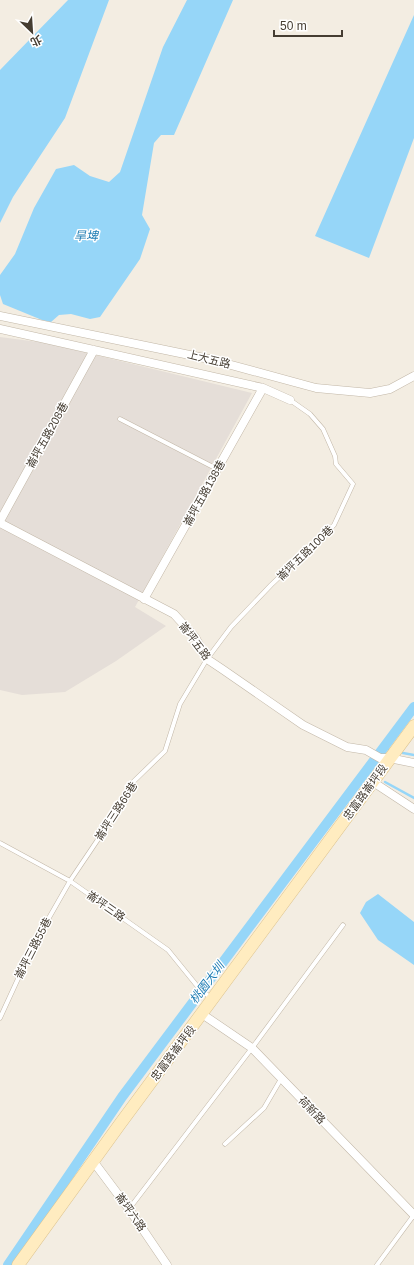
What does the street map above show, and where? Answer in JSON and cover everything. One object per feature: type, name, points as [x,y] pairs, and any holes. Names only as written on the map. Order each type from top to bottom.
[{"type":"street","name":"上大五路","points":[[0,316],[210,359],[316,388],[370,393],[390,389],[414,376]]},
{"type":"street","points":[[0,329],[263,388],[290,400]]},
{"type":"street","name":"崙坪五路208巷","points":[[0,522],[94,350]]},
{"type":"street","name":"崙坪五路138巷","points":[[144,599],[263,388]]},
{"type":"street","name":"崙坪五路","points":[[0,522],[174,614],[195,637],[207,659],[303,725],[347,747],[366,750],[385,758]]},
{"type":"street","name":"忠富路崙坪段","points":[[18,1265],[202,1014],[211,998],[373,782],[385,758],[414,726]]},
{"type":"street","points":[[385,758],[414,763]]},
{"type":"street","points":[[373,782],[414,809]]},
{"type":"street","name":"荷新路","points":[[202,1014],[252,1048],[414,1215]]},
{"type":"street","name":"崙坪六路","points":[[93,1161],[129,1209],[167,1265]]},
{"type":"lane","name":"崙坪五路100巷","points":[[207,659],[236,622],[271,585],[334,525],[353,484],[336,464],[335,456],[323,429],[310,414],[290,400]]},
{"type":"lane","points":[[120,419],[217,469]]},
{"type":"lane","name":"崙坪三路66巷","points":[[70,881],[132,783],[165,751],[180,704],[207,659]]},
{"type":"lane","name":"崙坪三路","points":[[0,843],[70,881],[168,950],[198,987],[211,998]]},
{"type":"lane","name":"崙坪三路55巷","points":[[0,1018],[34,944],[70,881]]},
{"type":"lane","points":[[129,1209],[252,1048],[343,925]]},
{"type":"lane","points":[[225,1144],[264,1108],[281,1079]]},
{"type":"lane","points":[[377,1265],[414,1215]]},
{"type":"shaded area","points":[[0,337],[46,343],[252,393],[135,607],[166,626],[116,661],[65,692],[22,695],[0,690]]},
{"type":"water","points":[[68,0],[109,0],[65,118],[13,197],[0,223],[0,70]]},
{"type":"water","name":"旱埤","points":[[187,0],[233,0],[174,135],[161,135],[154,143],[142,215],[150,229],[140,259],[100,317],[90,319],[71,314],[59,315],[51,322],[42,320],[3,304],[0,295],[0,275],[15,254],[34,208],[56,169],[74,165],[90,176],[109,182],[120,172],[163,47]]},
{"type":"water","points":[[414,15],[414,138],[369,258],[315,236]]},
{"type":"water","points":[[378,894],[414,922],[414,965],[378,940],[360,913],[366,902]]},
{"type":"waterway","name":"桃園大圳","points":[[8,1265],[122,1097],[414,707]]},
{"type":"waterway","name":"桃園大圳","points":[[383,749],[388,749]]},
{"type":"waterway","points":[[403,753],[414,755]]},
{"type":"waterway","name":"桃園大圳","points":[[367,770],[371,772]]},
{"type":"waterway","points":[[385,782],[414,798]]}]
